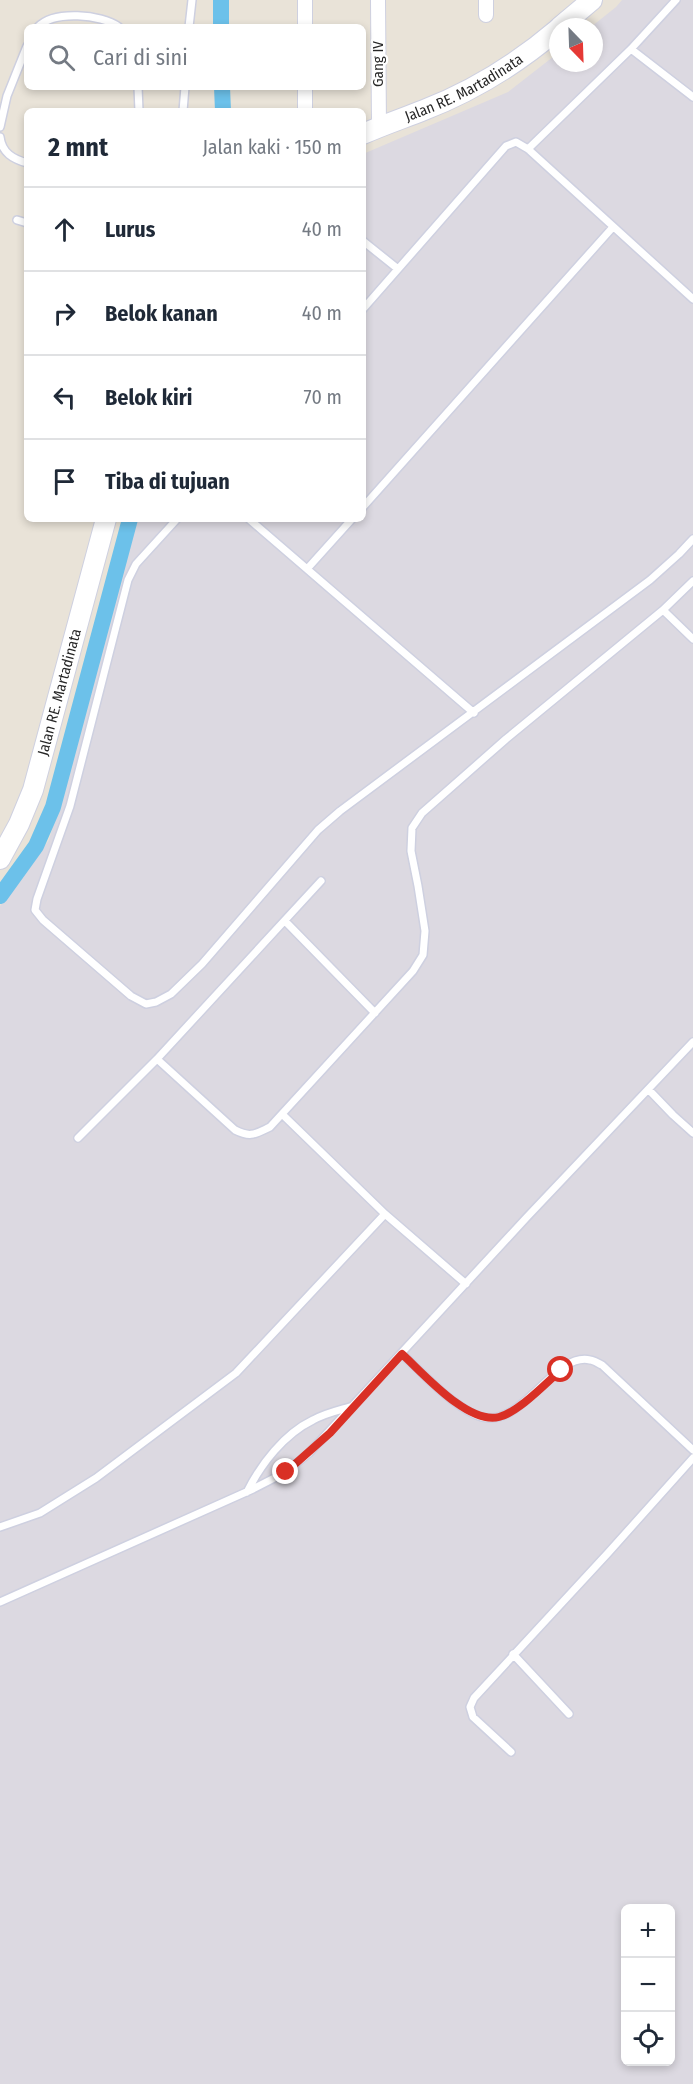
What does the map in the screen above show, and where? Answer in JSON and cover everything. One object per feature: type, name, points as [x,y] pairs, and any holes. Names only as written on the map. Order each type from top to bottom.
[{"type":"main road","name":"Jalan RE. Martadinata","points":[[571,18],[592,0]]},
{"type":"main road","name":"Jalan RE. Martadinata","points":[[371,130],[426,110],[485,81],[533,50],[549,36]]},
{"type":"main road","name":"Jalan RE. Martadinata","points":[[0,859],[19,824],[33,790],[105,522]]},
{"type":"street","points":[[305,0],[305,24]]},
{"type":"street","name":"Gang IV","points":[[371,130],[378,0]]},
{"type":"street","points":[[486,0],[486,15]]},
{"type":"street","points":[[305,90],[305,108]]},
{"type":"lane","points":[[189,24],[192,0]]},
{"type":"lane","points":[[528,149],[631,49],[676,0]]},
{"type":"lane","points":[[42,24],[50,18],[68,16],[106,20],[113,24]]},
{"type":"lane","points":[[631,49],[693,97]]},
{"type":"lane","points":[[0,128],[7,96],[24,54]]},
{"type":"lane","points":[[138,90],[139,108]]},
{"type":"lane","points":[[183,108],[185,90]]},
{"type":"lane","points":[[0,137],[1,144],[7,153],[16,160],[24,162]]},
{"type":"lane","points":[[366,306],[506,146],[516,142],[528,149],[693,299]]},
{"type":"lane","points":[[17,220],[24,222]]},
{"type":"lane","points":[[366,504],[613,227]]},
{"type":"lane","points":[[366,243],[398,269]]},
{"type":"lane","points":[[174,522],[136,564],[128,580],[70,806],[35,910],[43,920],[131,996],[146,1004],[156,1002],[171,994],[202,964],[318,830],[340,811],[650,580],[693,539]]},
{"type":"lane","points":[[252,522],[474,713]]},
{"type":"lane","points":[[307,569],[349,522]]},
{"type":"lane","points":[[157,1059],[235,1130],[246,1135],[256,1134],[270,1127],[413,972],[423,955],[424,931],[411,851],[412,828],[417,820],[506,739],[663,610],[693,581]]},
{"type":"lane","points":[[663,610],[693,639]]},
{"type":"lane","points":[[78,1138],[157,1059],[321,881]]},
{"type":"lane","points":[[285,921],[375,1013]]},
{"type":"lane","points":[[0,1602],[286,1472],[316,1446],[356,1405],[527,1217],[693,1042]]},
{"type":"lane","points":[[649,1090],[693,1132]]},
{"type":"lane","points":[[283,1115],[385,1214],[466,1284]]},
{"type":"lane","points":[[0,1527],[40,1513],[96,1478],[236,1373],[385,1214]]},
{"type":"lane","points":[[402,1354],[454,1401],[478,1416],[499,1418],[515,1410],[573,1362],[589,1359],[602,1365],[693,1450]]},
{"type":"lane","points":[[246,1492],[258,1471],[295,1432],[313,1420],[356,1405]]},
{"type":"lane","points":[[511,1752],[473,1717],[470,1707],[474,1698],[693,1458]]},
{"type":"lane","points":[[513,1654],[569,1714]]},
{"type":"shaded area","points":[[622,0],[693,0],[693,2084],[0,2084],[0,906],[49,840],[136,522],[366,522],[366,153],[508,92],[549,60],[549,72],[603,72],[602,18]]},
{"type":"waterway","points":[[221,0],[221,24]]},
{"type":"waterway","points":[[222,90],[223,108]]},
{"type":"waterway","points":[[0,896],[36,846],[53,807],[129,522]]},
{"type":"route","points":[[286,1472],[330,1433],[402,1354],[454,1401],[478,1416],[499,1418],[515,1410],[561,1370]]}]
